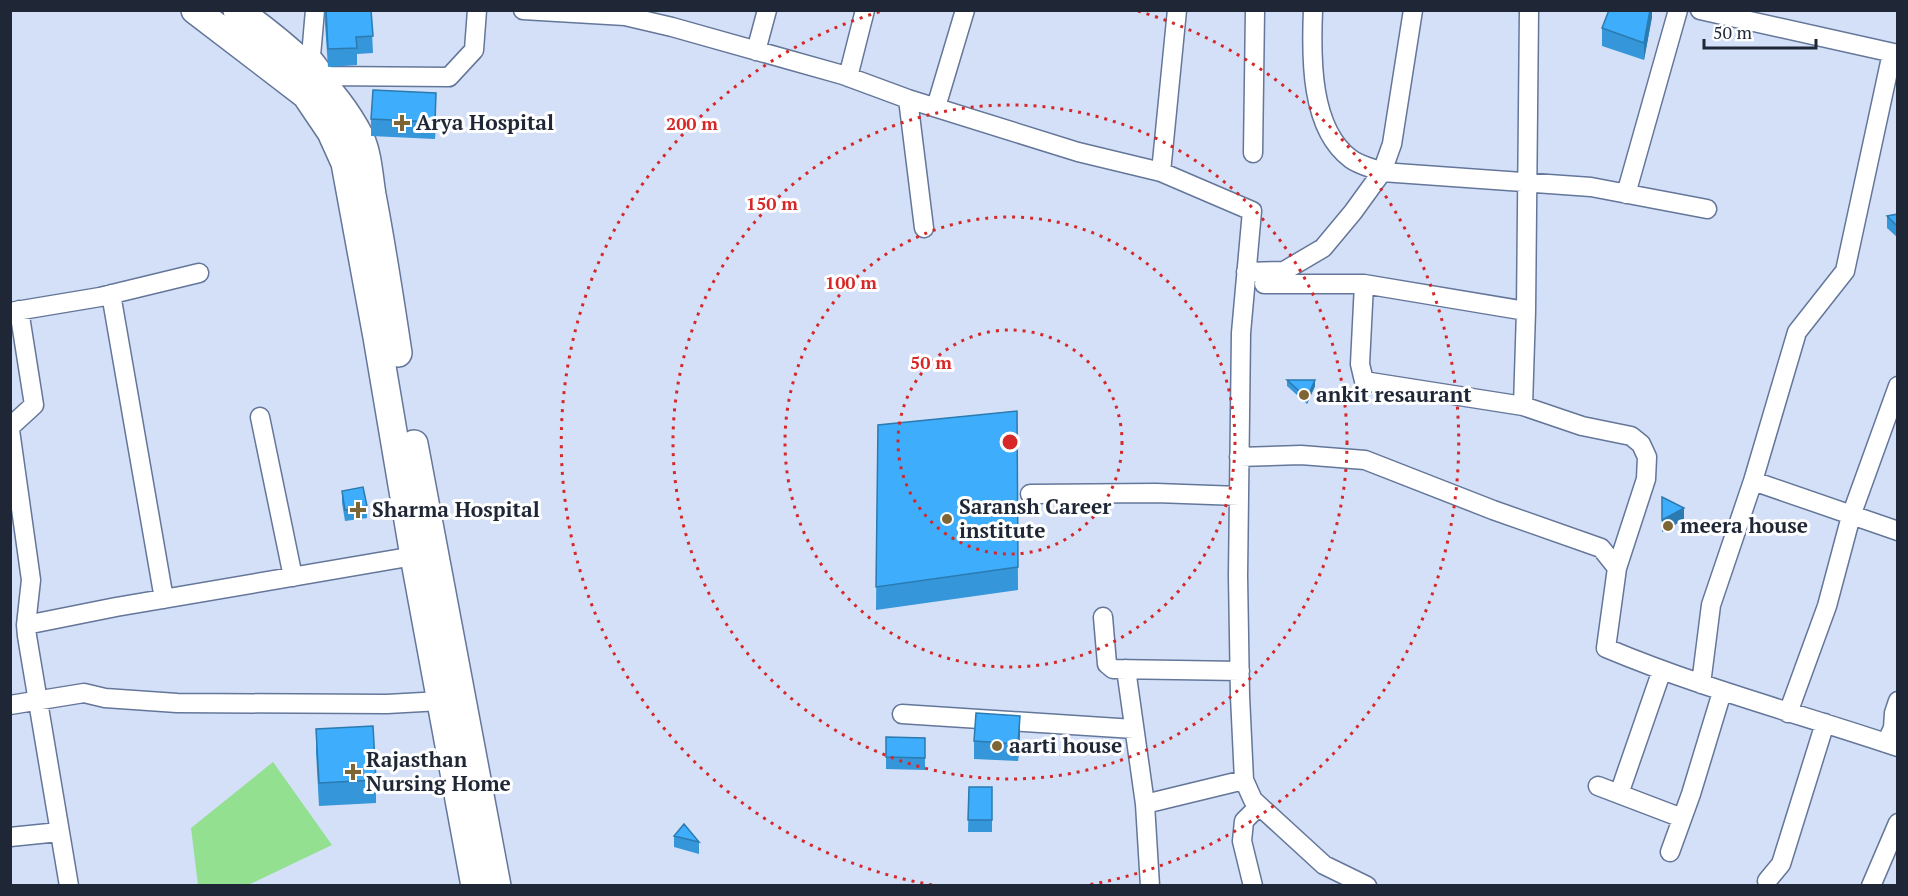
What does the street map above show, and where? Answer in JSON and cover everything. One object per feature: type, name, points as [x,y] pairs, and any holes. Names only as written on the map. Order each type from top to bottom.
[{"type":"main road","points":[[195,10],[317,84],[331,132],[345,163],[475,885]]},
{"type":"main road","points":[[237,10],[302,61],[317,84],[346,114],[361,139],[427,520],[497,885]]},
{"type":"street","points":[[315,10],[311,56],[317,84],[448,77],[474,50],[477,10]]},
{"type":"street","points":[[522,10],[626,16],[756,51],[849,77],[908,99],[1078,152],[1161,172],[1252,210],[1241,333],[1239,457],[1240,671],[1244,780],[1253,800],[1324,865],[1367,885]]},
{"type":"street","points":[[756,51],[767,10]]},
{"type":"street","points":[[849,77],[865,10]]},
{"type":"street","points":[[936,107],[965,10]]},
{"type":"street","points":[[1161,172],[1177,10]]},
{"type":"street","points":[[1253,153],[1255,10]]},
{"type":"street","points":[[1313,10],[1316,96],[1330,137],[1352,160],[1382,172],[1591,187],[1707,209]]},
{"type":"street","points":[[1245,278],[1284,271],[1323,248],[1382,172],[1392,144],[1413,10]]},
{"type":"street","points":[[1523,406],[1529,10]]},
{"type":"street","points":[[1626,194],[1678,10]]},
{"type":"street","points":[[1700,10],[1895,54],[1845,271],[1797,332],[1753,481],[1711,605],[1701,684]]},
{"type":"street","points":[[908,99],[924,228]]},
{"type":"street","points":[[69,885],[26,625],[32,580],[10,428],[34,405],[15,311],[111,294],[200,273]]},
{"type":"street","points":[[1245,278],[1364,284],[1526,311]]},
{"type":"street","points":[[1364,284],[1360,364],[1364,381],[1523,406],[1582,426],[1631,436],[1641,444],[1647,457],[1646,479],[1617,568],[1606,648],[1722,692],[1892,745],[1894,713],[1898,701]]},
{"type":"street","points":[[111,294],[164,599]]},
{"type":"street","points":[[1788,713],[1827,606],[1851,516],[1898,386]]},
{"type":"street","points":[[260,417],[293,577]]},
{"type":"street","points":[[1239,457],[1301,455],[1365,460],[1493,510],[1601,548],[1617,568]]},
{"type":"street","points":[[1753,481],[1898,531]]},
{"type":"street","points":[[1030,495],[1156,493],[1239,496]]},
{"type":"street","points":[[26,625],[414,556]]},
{"type":"street","points":[[1103,617],[1107,664],[1113,669],[1240,671]]},
{"type":"street","points":[[1126,669],[1145,804],[1150,885]]},
{"type":"street","points":[[1619,794],[1662,670]]},
{"type":"street","points":[[1670,852],[1722,692]]},
{"type":"street","points":[[10,705],[84,693],[105,698],[177,703],[387,704],[441,701]]},
{"type":"street","points":[[902,714],[1134,729]]},
{"type":"street","points":[[1767,881],[1781,864],[1825,723]]},
{"type":"street","points":[[1145,804],[1244,780]]},
{"type":"street","points":[[1598,786],[1682,818]]},
{"type":"street","points":[[1253,885],[1242,841],[1244,821],[1259,806]]},
{"type":"street","points":[[1871,885],[1892,855],[1898,823]]},
{"type":"street","points":[[10,837],[59,832]]},
{"type":"street","points":[[1324,865],[1327,885]]},
{"type":"green space","points":[[273,762],[332,845],[248,885],[198,885],[191,828]]},
{"type":"building","points":[[326,10],[371,10],[373,36],[356,37],[357,48],[328,49]]},
{"type":"building","points":[[1609,10],[1650,10],[1644,43],[1602,28]]},
{"type":"building","points":[[373,90],[436,93],[435,122],[371,119]]},
{"type":"building","points":[[1898,214],[1898,227],[1887,216]]},
{"type":"building","points":[[1287,380],[1315,380],[1307,398]]},
{"type":"building","name":"Saransh Career institute","points":[[1017,411],[1018,567],[876,587],[878,425]]},
{"type":"building","points":[[363,487],[367,506],[345,510],[342,491]]},
{"type":"building","points":[[1662,497],[1684,508],[1662,520]]},
{"type":"building","points":[[976,713],[1020,716],[1018,744],[974,741]]},
{"type":"building","points":[[373,726],[376,780],[319,783],[316,729]]},
{"type":"building","points":[[886,737],[925,738],[925,758],[886,757]]},
{"type":"building","points":[[969,787],[992,787],[992,820],[968,820]]},
{"type":"building","points":[[684,824],[699,842],[674,836]]},
{"type":"place","name":"Arya Hospital","points":[[402,123]]},
{"type":"place","name":"ankit resaurant","points":[[1304,395]]},
{"type":"place","name":"Sharma Hospital","points":[[358,510]]},
{"type":"place","name":"Saransh Career institute","points":[[947,519]]},
{"type":"place","name":"meera house","points":[[1668,526]]},
{"type":"place","name":"aarti house","points":[[997,746]]},
{"type":"place","name":"Rajasthan Nursing Home","points":[[353,772]]}]
